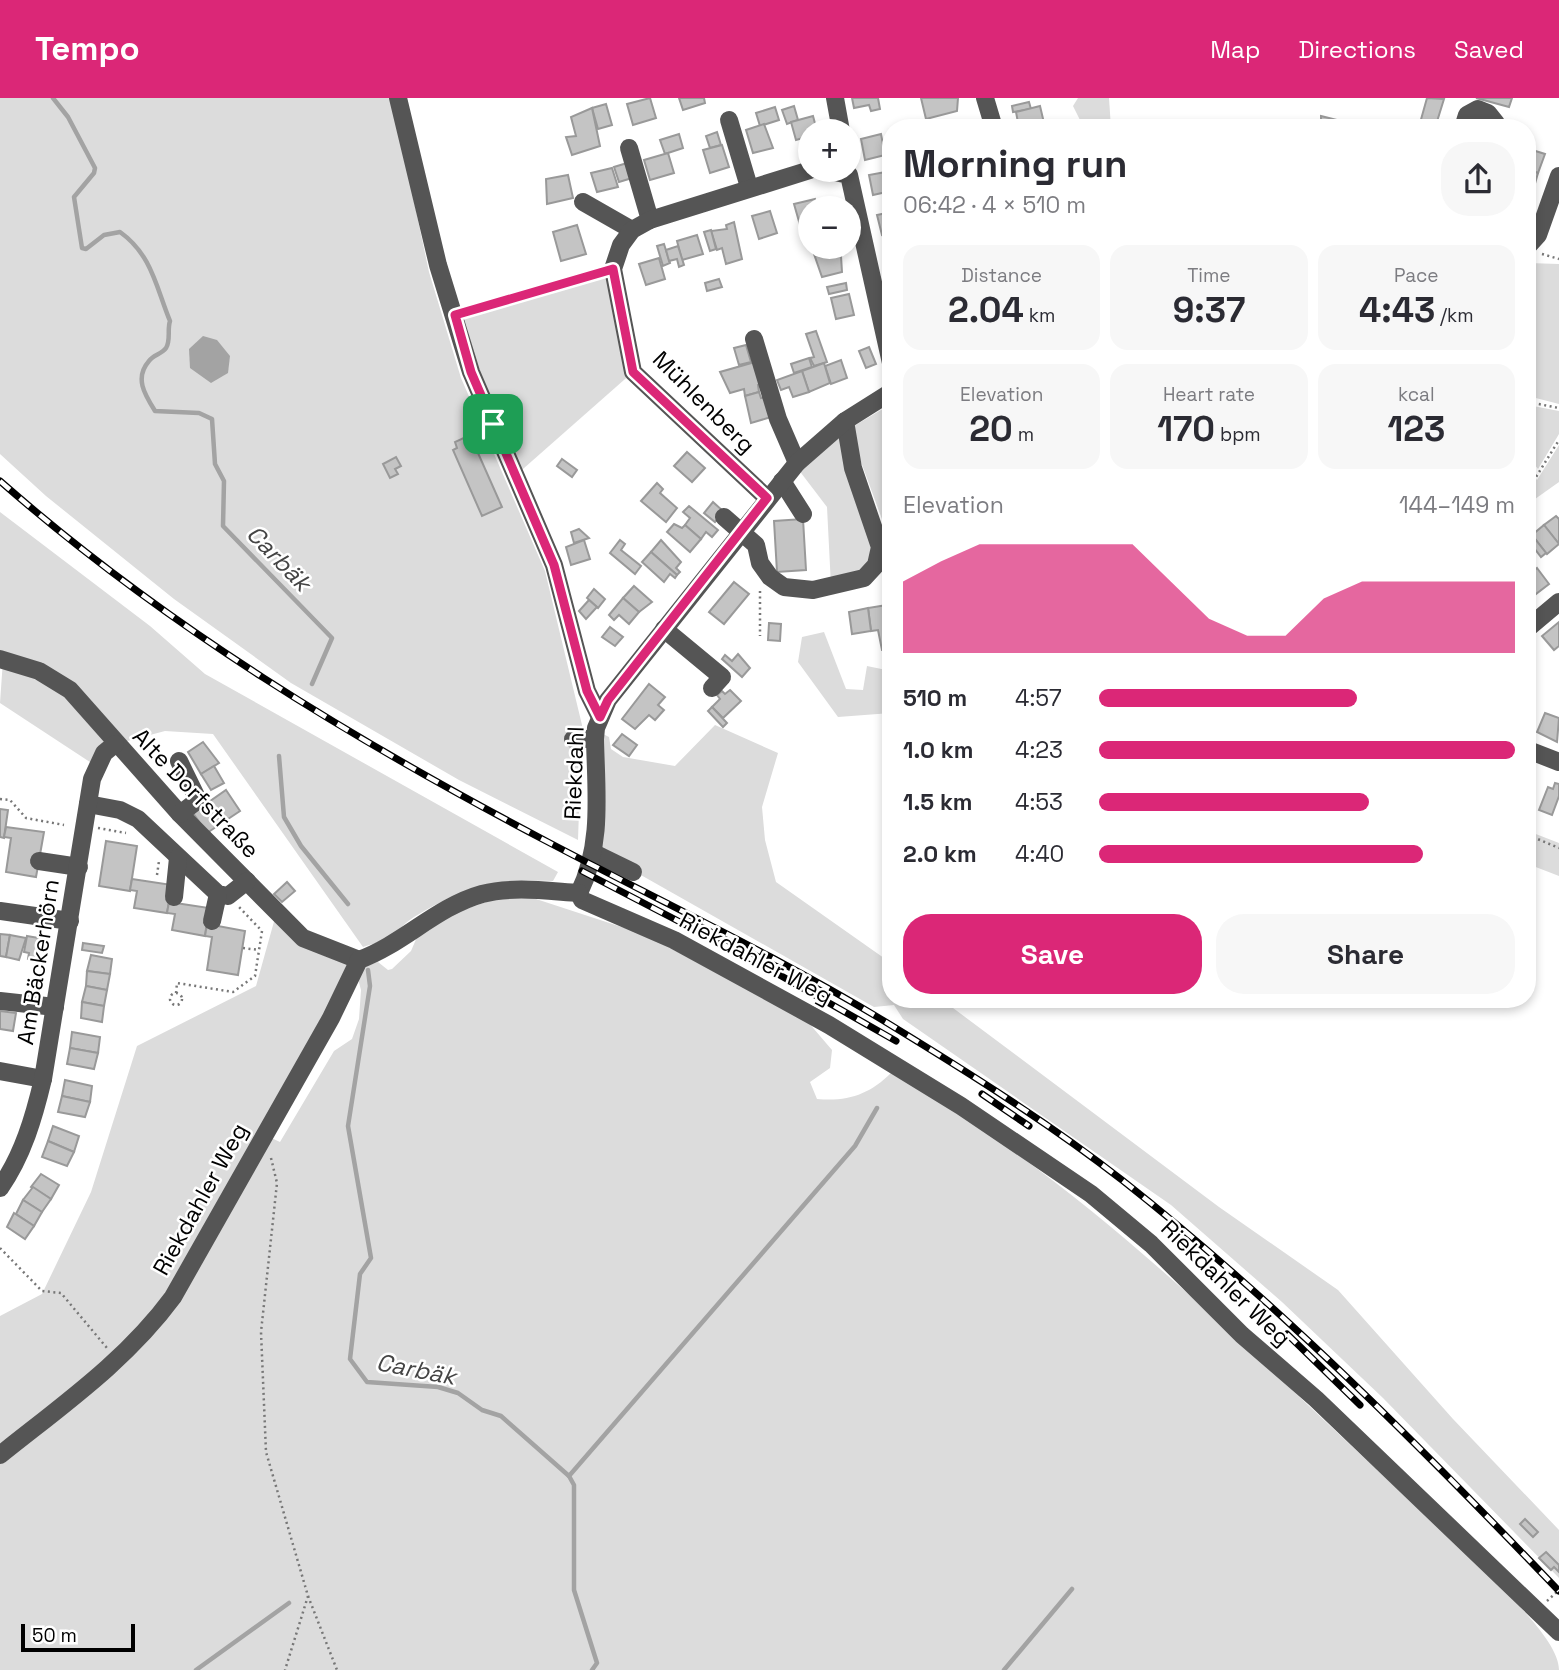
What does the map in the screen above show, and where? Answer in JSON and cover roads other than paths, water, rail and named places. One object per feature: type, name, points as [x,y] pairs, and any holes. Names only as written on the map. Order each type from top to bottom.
[{"type":"street","points":[[398,98],[438,265],[471,372],[554,565],[587,691],[600,717]]},
{"type":"street","points":[[835,98],[839,119]]},
{"type":"street","points":[[985,98],[991,119]]},
{"type":"street","points":[[1466,119],[1467,115],[1478,109],[1488,113],[1493,119]]},
{"type":"street","points":[[729,120],[750,187]]},
{"type":"street","points":[[629,148],[650,220]]},
{"type":"street","points":[[583,202],[632,230],[650,220],[798,173]]},
{"type":"street","points":[[1536,237],[1558,180]]},
{"type":"street","points":[[851,182],[882,322]]},
{"type":"street","name":"Mühlenberg","points":[[632,230],[621,245],[613,269],[633,372],[767,498]]},
{"type":"street","points":[[754,339],[778,419],[797,463]]},
{"type":"street","name":"Riekdahl","points":[[579,893],[593,865],[595,740],[600,717],[608,700],[797,463],[845,421],[882,398]]},
{"type":"street","points":[[724,517],[756,545],[760,563],[770,577],[784,587],[813,590],[864,578],[876,565],[880,547],[853,468],[845,421]]},
{"type":"street","points":[[782,481],[803,514]]},
{"type":"street","points":[[1536,621],[1559,602]]},
{"type":"street","points":[[664,629],[722,677],[712,688]]},
{"type":"street","name":"Alte Dorfstraße","points":[[1,664],[39,671],[70,690],[115,744],[180,814],[303,938],[359,960]]},
{"type":"street","points":[[573,739],[595,740]]},
{"type":"street","name":"Am Bäckerhörn","points":[[1,1184],[33,1120],[43,1079],[96,766],[104,753],[115,744]]},
{"type":"street","points":[[1536,753],[1559,762]]},
{"type":"street","points":[[179,761],[198,800],[180,814]]},
{"type":"street","points":[[88,804],[120,810],[138,819],[178,858],[223,895]]},
{"type":"street","points":[[594,853],[633,872]]},
{"type":"street","points":[[174,897],[178,858]]},
{"type":"street","points":[[39,861],[79,867]]},
{"type":"street","points":[[212,920],[223,895],[247,881]]},
{"type":"street","name":"Riekdahler Weg","points":[[0,1455],[118,1360],[151,1327],[173,1297],[331,1018],[359,960],[384,951],[453,906],[482,894],[523,889],[579,893],[582,900],[674,940],[829,1025],[961,1106],[1090,1194],[1151,1244],[1242,1335],[1315,1399],[1559,1632]]},
{"type":"street","points":[[0,911],[71,921]]},
{"type":"street","points":[[0,1000],[55,1007]]},
{"type":"street","points":[[0,1071],[43,1079]]},
{"type":"waterway","name":"Carbäk","points":[[53,98],[68,117],[95,168],[94,173],[74,197],[82,248],[86,249],[104,235],[120,232],[131,241],[146,261],[170,321],[166,348],[151,359],[142,374],[148,399],[155,411],[199,413],[212,419],[215,464],[224,481],[223,526],[332,638],[312,684]]},
{"type":"waterway","name":"Carbäk","points":[[279,756],[284,817],[301,846],[348,904]]},
{"type":"waterway","name":"Carbäk","points":[[368,970],[370,986],[348,1126],[371,1258],[360,1274],[350,1359],[367,1382],[438,1387],[458,1393],[482,1410],[501,1416],[569,1476],[574,1485],[574,1590],[597,1663],[592,1670]]},
{"type":"waterway","points":[[569,1476],[855,1146],[877,1108]]},
{"type":"waterway","points":[[1004,1670],[1072,1589]]},
{"type":"waterway","points":[[196,1670],[289,1603]]},
{"type":"railway","points":[[0,481],[128,584],[263,678],[476,803],[847,999],[979,1080],[1066,1138],[1180,1227],[1293,1327],[1455,1483],[1559,1591]]},
{"type":"railway","points":[[582,871],[755,961],[896,1041]]},
{"type":"railway","points":[[982,1094],[1029,1126]]},
{"type":"railway","points":[[1287,1334],[1360,1405]]}]
